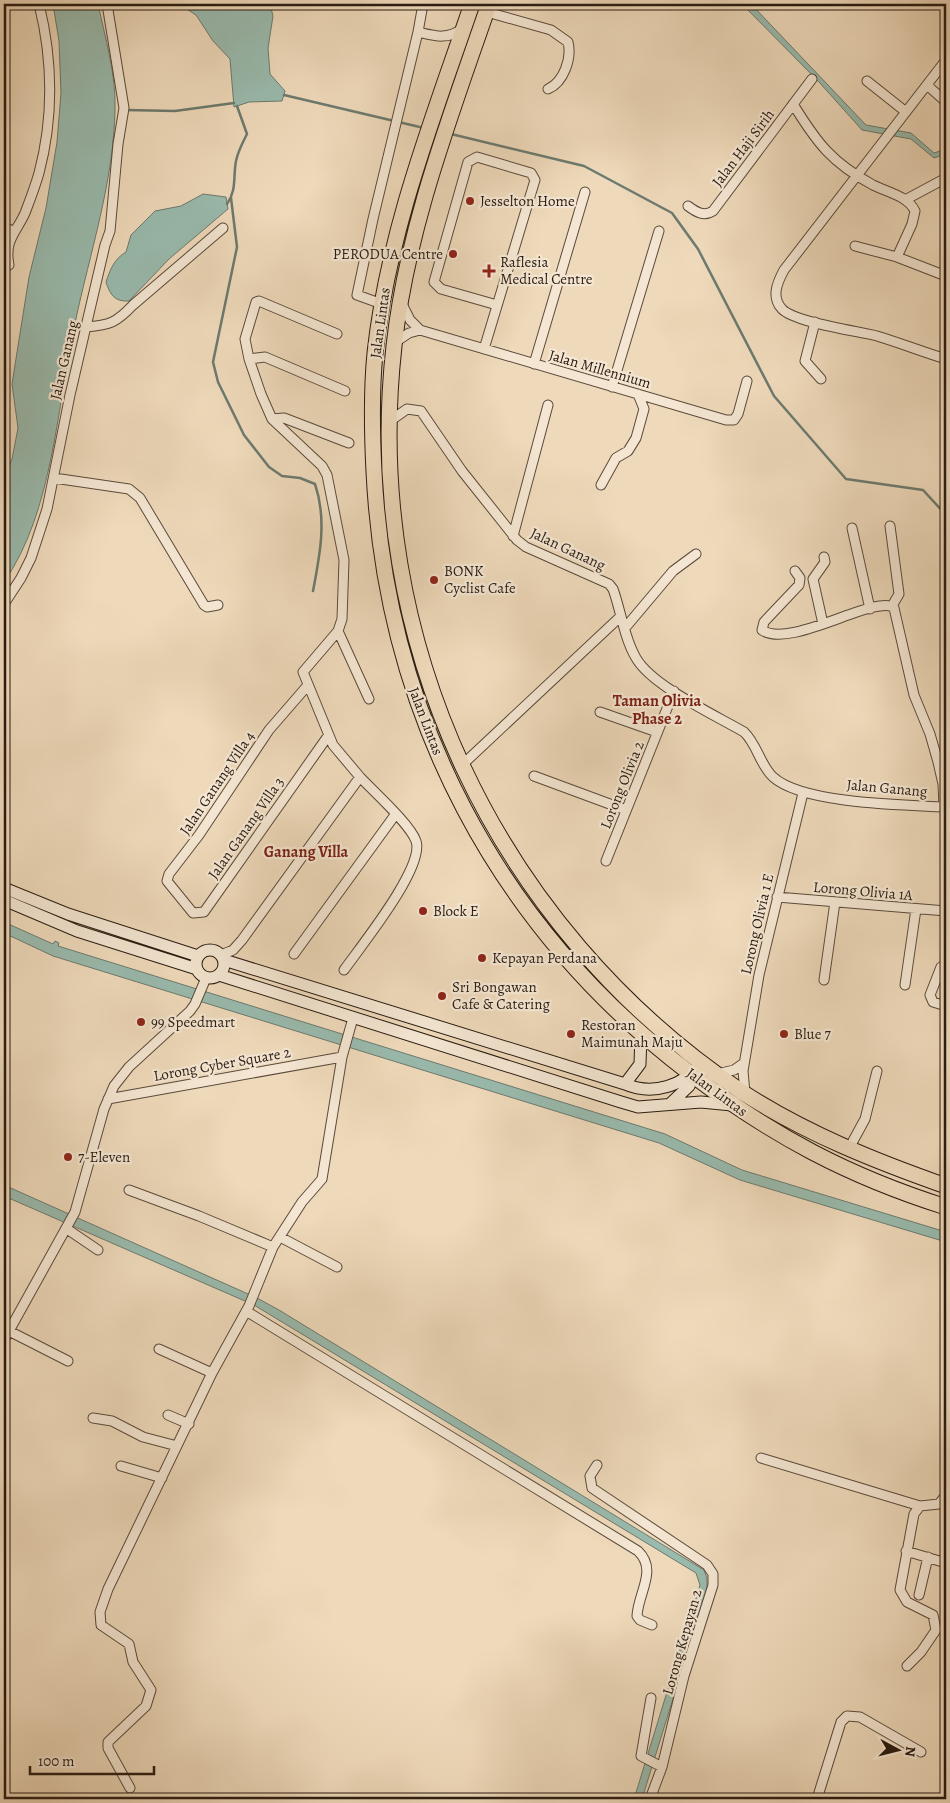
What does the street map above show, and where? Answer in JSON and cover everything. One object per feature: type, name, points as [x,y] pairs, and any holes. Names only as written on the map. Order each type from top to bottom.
[{"type":"highway","name":"Jalan Lintas","points":[[472,4],[422,150],[397,236],[382,304],[375,352],[372,408],[376,514],[394,618],[410,678],[431,738],[446,772],[483,842],[532,917],[570,965],[641,1034],[732,1105],[805,1149],[872,1182],[946,1207]]},
{"type":"highway","name":"Jalan Lintas","points":[[488,8],[427,189],[400,299],[390,393],[389,424],[392,502],[401,572],[425,673],[445,728],[460,766],[516,864],[577,945],[651,1021],[745,1094],[850,1150],[946,1186]]},
{"type":"highway","points":[[431,738],[436,730],[445,728]]},
{"type":"highway","points":[[803,1126],[836,1150],[842,1158],[841,1168]]},
{"type":"street","points":[[9,265],[8,248],[13,231],[18,227],[34,187],[48,128],[51,73],[39,4]]},
{"type":"street","name":"Jalan Ganang","points":[[4,604],[31,558],[48,509],[86,327],[110,230],[118,144],[124,111],[107,4]]},
{"type":"street","points":[[382,304],[357,295],[423,4]]},
{"type":"street","points":[[488,8],[551,30],[568,42],[570,50],[564,72],[555,86],[548,88]]},
{"type":"street","points":[[418,32],[441,37],[451,36],[464,27]]},
{"type":"street","points":[[441,37],[450,49],[453,60]]},
{"type":"street","points":[[946,60],[893,127],[889,137],[855,176],[784,270],[777,282],[775,293],[781,307],[793,316],[877,336],[946,359]]},
{"type":"street","name":"Jalan Haji Sirih","points":[[688,206],[697,213],[706,214],[713,211],[812,79]]},
{"type":"street","points":[[866,81],[906,112]]},
{"type":"street","points":[[927,85],[946,102]]},
{"type":"street","points":[[793,104],[818,144],[855,176],[905,200],[912,207],[914,216],[897,257]]},
{"type":"street","points":[[484,349],[535,180],[531,172],[477,157],[468,162],[434,278],[436,286],[441,289],[497,305]]},
{"type":"street","points":[[905,200],[946,178]]},
{"type":"street","points":[[534,364],[585,192]]},
{"type":"street","points":[[4,227],[13,231]]},
{"type":"street","points":[[86,327],[112,324],[120,319],[133,305],[223,228]]},
{"type":"street","points":[[612,387],[659,231]]},
{"type":"street","points":[[855,246],[897,257],[946,276]]},
{"type":"street","points":[[394,344],[409,333],[420,330],[410,320],[400,299]]},
{"type":"street","points":[[337,334],[259,301],[256,302],[245,339],[249,359],[272,419],[322,466],[327,475],[344,560],[342,620],[338,632],[304,668],[303,672],[328,736],[339,753],[412,835],[417,847],[414,863],[403,885],[344,970]]},
{"type":"street","points":[[815,322],[805,361],[821,379]]},
{"type":"street","name":"Jalan Millennium","points":[[420,330],[731,421],[738,414],[747,382]]},
{"type":"street","points":[[249,359],[260,356],[265,357],[345,391]]},
{"type":"street","name":"Jalan Ganang","points":[[390,393],[396,402],[407,410],[417,409],[424,413],[462,471],[513,536],[526,547],[609,584],[613,589],[631,647],[642,667],[674,691],[744,732],[773,777],[787,786],[804,793],[945,807]]},
{"type":"street","points":[[601,485],[616,458],[628,451],[636,438],[644,409],[638,394]]},
{"type":"street","points":[[513,536],[548,405]]},
{"type":"street","points":[[389,424],[397,415],[407,410]]},
{"type":"street","points":[[272,419],[284,418],[349,443]]},
{"type":"street","points":[[54,478],[129,489],[140,498],[204,605],[207,607],[218,605]]},
{"type":"street","points":[[890,526],[898,594],[892,606]]},
{"type":"street","points":[[852,528],[870,609]]},
{"type":"street","points":[[625,628],[673,571],[696,554]]},
{"type":"street","points":[[823,624],[813,579],[825,562],[824,557]]},
{"type":"street","points":[[795,571],[800,578],[799,585],[764,622],[762,630],[772,634],[786,634],[870,609],[892,606]]},
{"type":"street","points":[[892,606],[896,611],[914,695],[930,734],[938,762],[943,784],[945,807]]},
{"type":"street","points":[[460,766],[621,616]]},
{"type":"street","points":[[338,632],[369,699]]},
{"type":"street","name":"Jalan Ganang Villa 4","points":[[181,899],[167,881],[168,874],[199,835],[269,730],[308,685]]},
{"type":"street","name":"Lorong Olivia 2","points":[[606,861],[674,691]]},
{"type":"street","points":[[600,712],[658,732]]},
{"type":"street","name":"Jalan Ganang Villa 3","points":[[181,899],[193,913],[204,912],[328,736]]},
{"type":"street","points":[[222,957],[233,950],[242,940],[360,776]]},
{"type":"street","points":[[534,776],[626,810]]},
{"type":"street","name":"Lorong Olivia 1 E","points":[[745,1094],[744,1063],[759,975],[804,793]]},
{"type":"street","points":[[294,954],[395,815]]},
{"type":"street","points":[[4,888],[68,914],[198,956],[209,950],[222,957],[624,1084],[654,1089],[677,1084],[692,1075],[702,1062]]},
{"type":"street","name":"Lorong Olivia 1A","points":[[777,897],[946,912]]},
{"type":"street","points":[[4,900],[77,930],[197,969]]},
{"type":"street","points":[[824,980],[835,902]]},
{"type":"street","points":[[905,985],[916,909]]},
{"type":"street","points":[[198,956],[197,969],[204,982]]},
{"type":"street","points":[[4,1340],[75,1212],[108,1099],[114,1086],[129,1067],[195,1004],[204,982],[219,975],[224,968],[222,957]]},
{"type":"street","points":[[946,965],[940,967],[930,995],[933,1002],[946,1006]]},
{"type":"street","points":[[219,975],[638,1107],[701,1102],[732,1105]]},
{"type":"street","points":[[130,1788],[107,1744],[146,1706],[151,1690],[133,1662],[129,1644],[103,1628],[100,1612],[108,1588],[189,1424],[212,1373],[254,1294],[273,1247],[302,1202],[322,1179],[343,1052],[353,1018]]},
{"type":"street","points":[[624,1084],[640,1064],[641,1034]]},
{"type":"street","name":"Lorong Cyber Square 2","points":[[108,1099],[343,1052]]},
{"type":"street","points":[[717,1074],[734,1070],[744,1063]]},
{"type":"street","points":[[850,1150],[852,1141],[866,1119],[877,1071]]},
{"type":"street","points":[[670,1104],[689,1086],[692,1075]]},
{"type":"street","points":[[129,1190],[273,1247]]},
{"type":"street","points":[[68,1226],[98,1250]]},
{"type":"street","points":[[280,1237],[337,1267]]},
{"type":"street","points":[[247,1308],[638,1551],[643,1556],[648,1568],[637,1616],[640,1620],[652,1625]]},
{"type":"street","points":[[10,1331],[68,1361]]},
{"type":"street","points":[[159,1349],[212,1373]]},
{"type":"street","points":[[168,1415],[189,1424]]},
{"type":"street","points":[[93,1418],[112,1421],[143,1437],[177,1446]]},
{"type":"street","points":[[761,1458],[920,1506],[935,1506],[942,1502],[946,1495]]},
{"type":"street","name":"Lorong Kepayan 2","points":[[597,1465],[590,1476],[592,1488],[707,1566],[712,1574],[713,1585],[684,1676],[650,1799]]},
{"type":"street","points":[[121,1466],[162,1478]]},
{"type":"street","points":[[907,1666],[927,1644],[936,1630],[933,1616],[907,1602],[901,1594],[906,1551],[914,1514],[920,1506]]},
{"type":"street","points":[[906,1551],[946,1564]]},
{"type":"street","points":[[919,1595],[928,1557]]},
{"type":"street","points":[[651,1698],[640,1753],[644,1760],[658,1765]]},
{"type":"street","points":[[817,1799],[841,1722],[847,1716],[860,1717],[920,1752]]},
{"type":"shaded area","points":[[53,4],[98,4],[114,82],[114,135],[106,189],[75,323],[58,423],[43,491],[33,524],[20,554],[4,582],[4,479],[12,459],[18,428],[12,384],[29,277],[46,208],[57,142],[61,93],[59,41]]},
{"type":"shaded area","points":[[179,4],[270,4],[273,16],[268,48],[270,74],[285,91],[282,101],[249,102],[234,107],[230,59],[213,41],[196,15]]},
{"type":"shaded area","points":[[742,4],[751,4],[866,125],[911,133],[934,153],[946,149],[946,154],[934,158],[911,139],[862,130],[819,82]]},
{"type":"shaded area","points":[[203,194],[226,197],[228,209],[169,259],[129,301],[114,297],[109,291],[106,282],[115,261],[126,252],[131,235],[155,211],[181,206]]},
{"type":"shaded area","points":[[4,922],[53,944],[55,941],[59,943],[58,946],[665,1134],[742,1170],[946,1232],[946,1242],[740,1180],[659,1143],[53,956],[4,933]]},
{"type":"shaded area","points":[[4,1185],[257,1298],[279,1310],[704,1570],[707,1578],[707,1589],[642,1799],[634,1799],[700,1585],[696,1573],[254,1305],[4,1196]]},
{"type":"shaded area","points":[[343,1794],[400,1795],[400,1799],[343,1799]]},
{"type":"waterway","points":[[284,95],[424,128]]},
{"type":"waterway","points":[[126,110],[175,111],[234,103]]},
{"type":"waterway","points":[[227,204],[232,193],[237,157],[247,134],[237,106]]},
{"type":"waterway","points":[[451,134],[584,166],[672,213],[698,249],[774,396],[846,479],[923,490],[946,515]]},
{"type":"waterway","points":[[231,198],[237,247],[213,362],[218,382],[244,435],[269,467],[282,476],[300,478],[315,484],[321,510],[321,537],[313,591]]},
{"type":"place","name":"Jesselton Home","points":[[470,201]]},
{"type":"place","name":"PERODUA Centre","points":[[453,254]]},
{"type":"place","name":"Raflesia Medical Centre","points":[[489,271]]},
{"type":"place","name":"BONK Cyclist Cafe","points":[[434,580]]},
{"type":"place","name":"Block E","points":[[423,911]]},
{"type":"place","name":"Kepayan Perdana","points":[[482,958]]},
{"type":"place","name":"Sri Bongawan Cafe & Catering","points":[[442,996]]},
{"type":"place","name":"99 Speedmart","points":[[141,1022]]},
{"type":"place","name":"Restoran Maimunah Maju","points":[[571,1034]]},
{"type":"place","name":"Blue 7","points":[[784,1034]]},
{"type":"place","name":"7-Eleven","points":[[68,1157]]},
{"type":"district","name":"Taman Olivia Phase 2","points":[[657,710]]},
{"type":"district","name":"Ganang Villa","points":[[306,852]]}]
